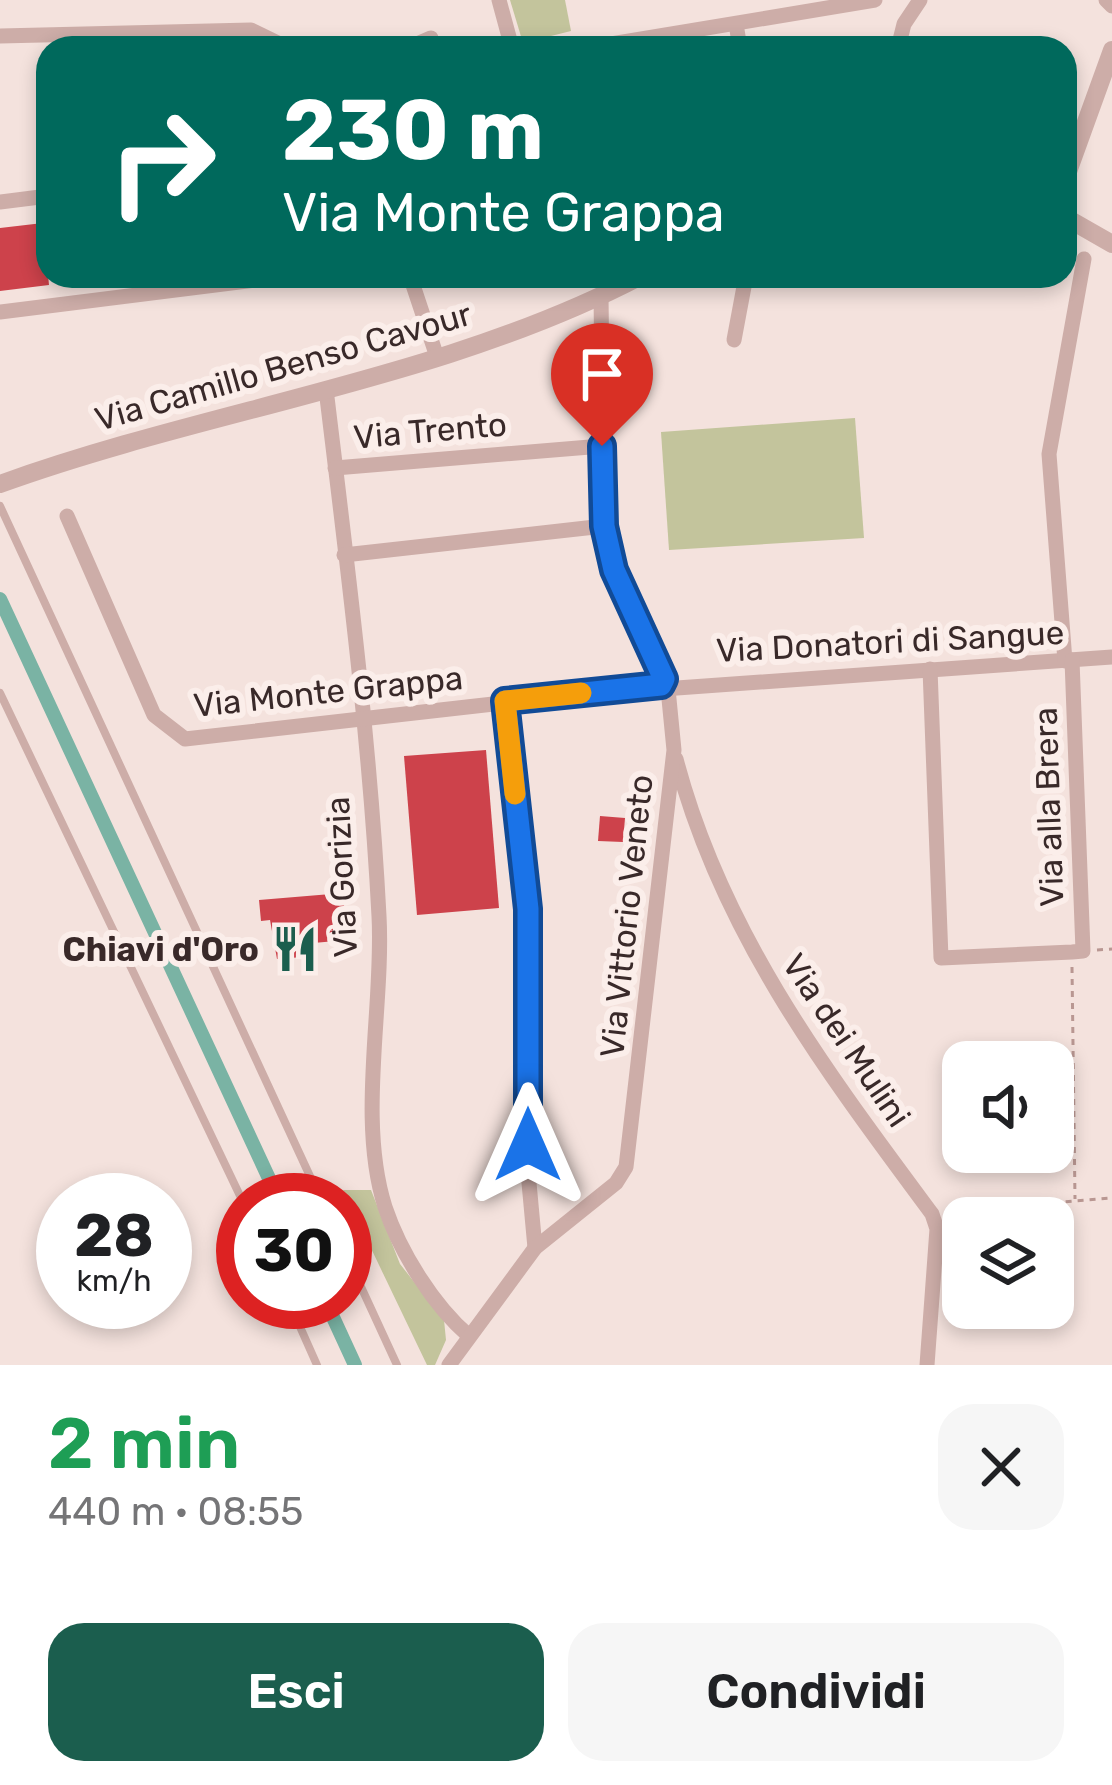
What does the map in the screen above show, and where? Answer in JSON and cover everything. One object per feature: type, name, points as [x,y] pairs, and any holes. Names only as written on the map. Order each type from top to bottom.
[{"type":"street","points":[[499,0],[509,36]]},
{"type":"street","points":[[675,36],[875,0]]},
{"type":"street","points":[[901,0],[901,36]]},
{"type":"street","points":[[904,23],[920,0]]},
{"type":"street","points":[[736,23],[738,36]]},
{"type":"street","points":[[148,36],[251,31],[262,36]]},
{"type":"street","points":[[0,36],[36,38]]},
{"type":"street","points":[[1077,147],[1108,75],[1112,50]]},
{"type":"street","points":[[0,202],[36,198]]},
{"type":"street","points":[[1077,225],[1112,244]]},
{"type":"street","name":"Via alla Brera","points":[[1078,951],[1068,661],[1049,454],[1084,259]]},
{"type":"street","points":[[0,312],[192,288]]},
{"type":"street","points":[[414,288],[436,357]]},
{"type":"street","name":"Via Camillo Benso Cavour","points":[[2,483],[88,453],[436,357],[618,288]]},
{"type":"street","points":[[734,340],[744,288]]},
{"type":"street","name":"Via Vittorio Veneto","points":[[449,1365],[536,1248],[616,1183],[626,1167],[674,750],[666,684],[614,570],[604,526],[601,297]]},
{"type":"street","name":"Via Gorizia","points":[[326,389],[380,920],[376,1158],[385,1205],[415,1266],[469,1336]]},
{"type":"street","name":"Via Trento","points":[[335,467],[602,446]]},
{"type":"street","name":"Via Monte Grappa","points":[[67,515],[154,715],[174,734],[197,741],[666,684]]},
{"type":"street","points":[[344,554],[604,526]]},
{"type":"street","name":"Via Donatori di Sangue","points":[[666,684],[1112,657]]},
{"type":"street","points":[[930,669],[941,958],[1078,951]]},
{"type":"street","points":[[505,701],[528,909],[528,1172],[536,1248]]},
{"type":"street","name":"Via dei Mulini","points":[[674,750],[704,855],[772,988],[813,1054],[932,1214]]},
{"type":"street","points":[[927,1365],[937,1228],[932,1214]]},
{"type":"lane","points":[[0,506],[309,1173]]},
{"type":"lane","points":[[0,693],[229,1173]]},
{"type":"lane","points":[[372,1310],[398,1365]]},
{"type":"lane","points":[[301,1329],[317,1365]]},
{"type":"path","points":[[1076,1199],[1078,951]]},
{"type":"path","points":[[932,1214],[1112,1198]]},
{"type":"green space","points":[[510,0],[565,0],[571,31],[521,36]]},
{"type":"green space","points":[[855,418],[864,538],[669,550],[661,432]]},
{"type":"green space","points":[[372,1193],[400,1264],[444,1320],[446,1340],[435,1365],[427,1365],[372,1250]]},
{"type":"building","points":[[36,224],[36,287],[0,291],[0,228]]},
{"type":"building","points":[[486,750],[499,908],[417,915],[404,756]]},
{"type":"building","points":[[600,816],[625,818],[623,842],[598,841]]},
{"type":"building","points":[[343,893],[347,940],[302,944],[303,957],[277,959],[270,920],[261,921],[259,900]]},
{"type":"waterway","points":[[0,599],[266,1173]]},
{"type":"waterway","points":[[338,1329],[355,1365]]},
{"type":"slow traffic","points":[[515,794],[505,701],[581,693]]},
{"type":"place","name":"Chiavi d'Oro","points":[[295,949]]},
{"type":"route","points":[[528,1145],[528,909],[505,701],[661,685],[664,679],[614,570],[604,526],[602,446]]}]
